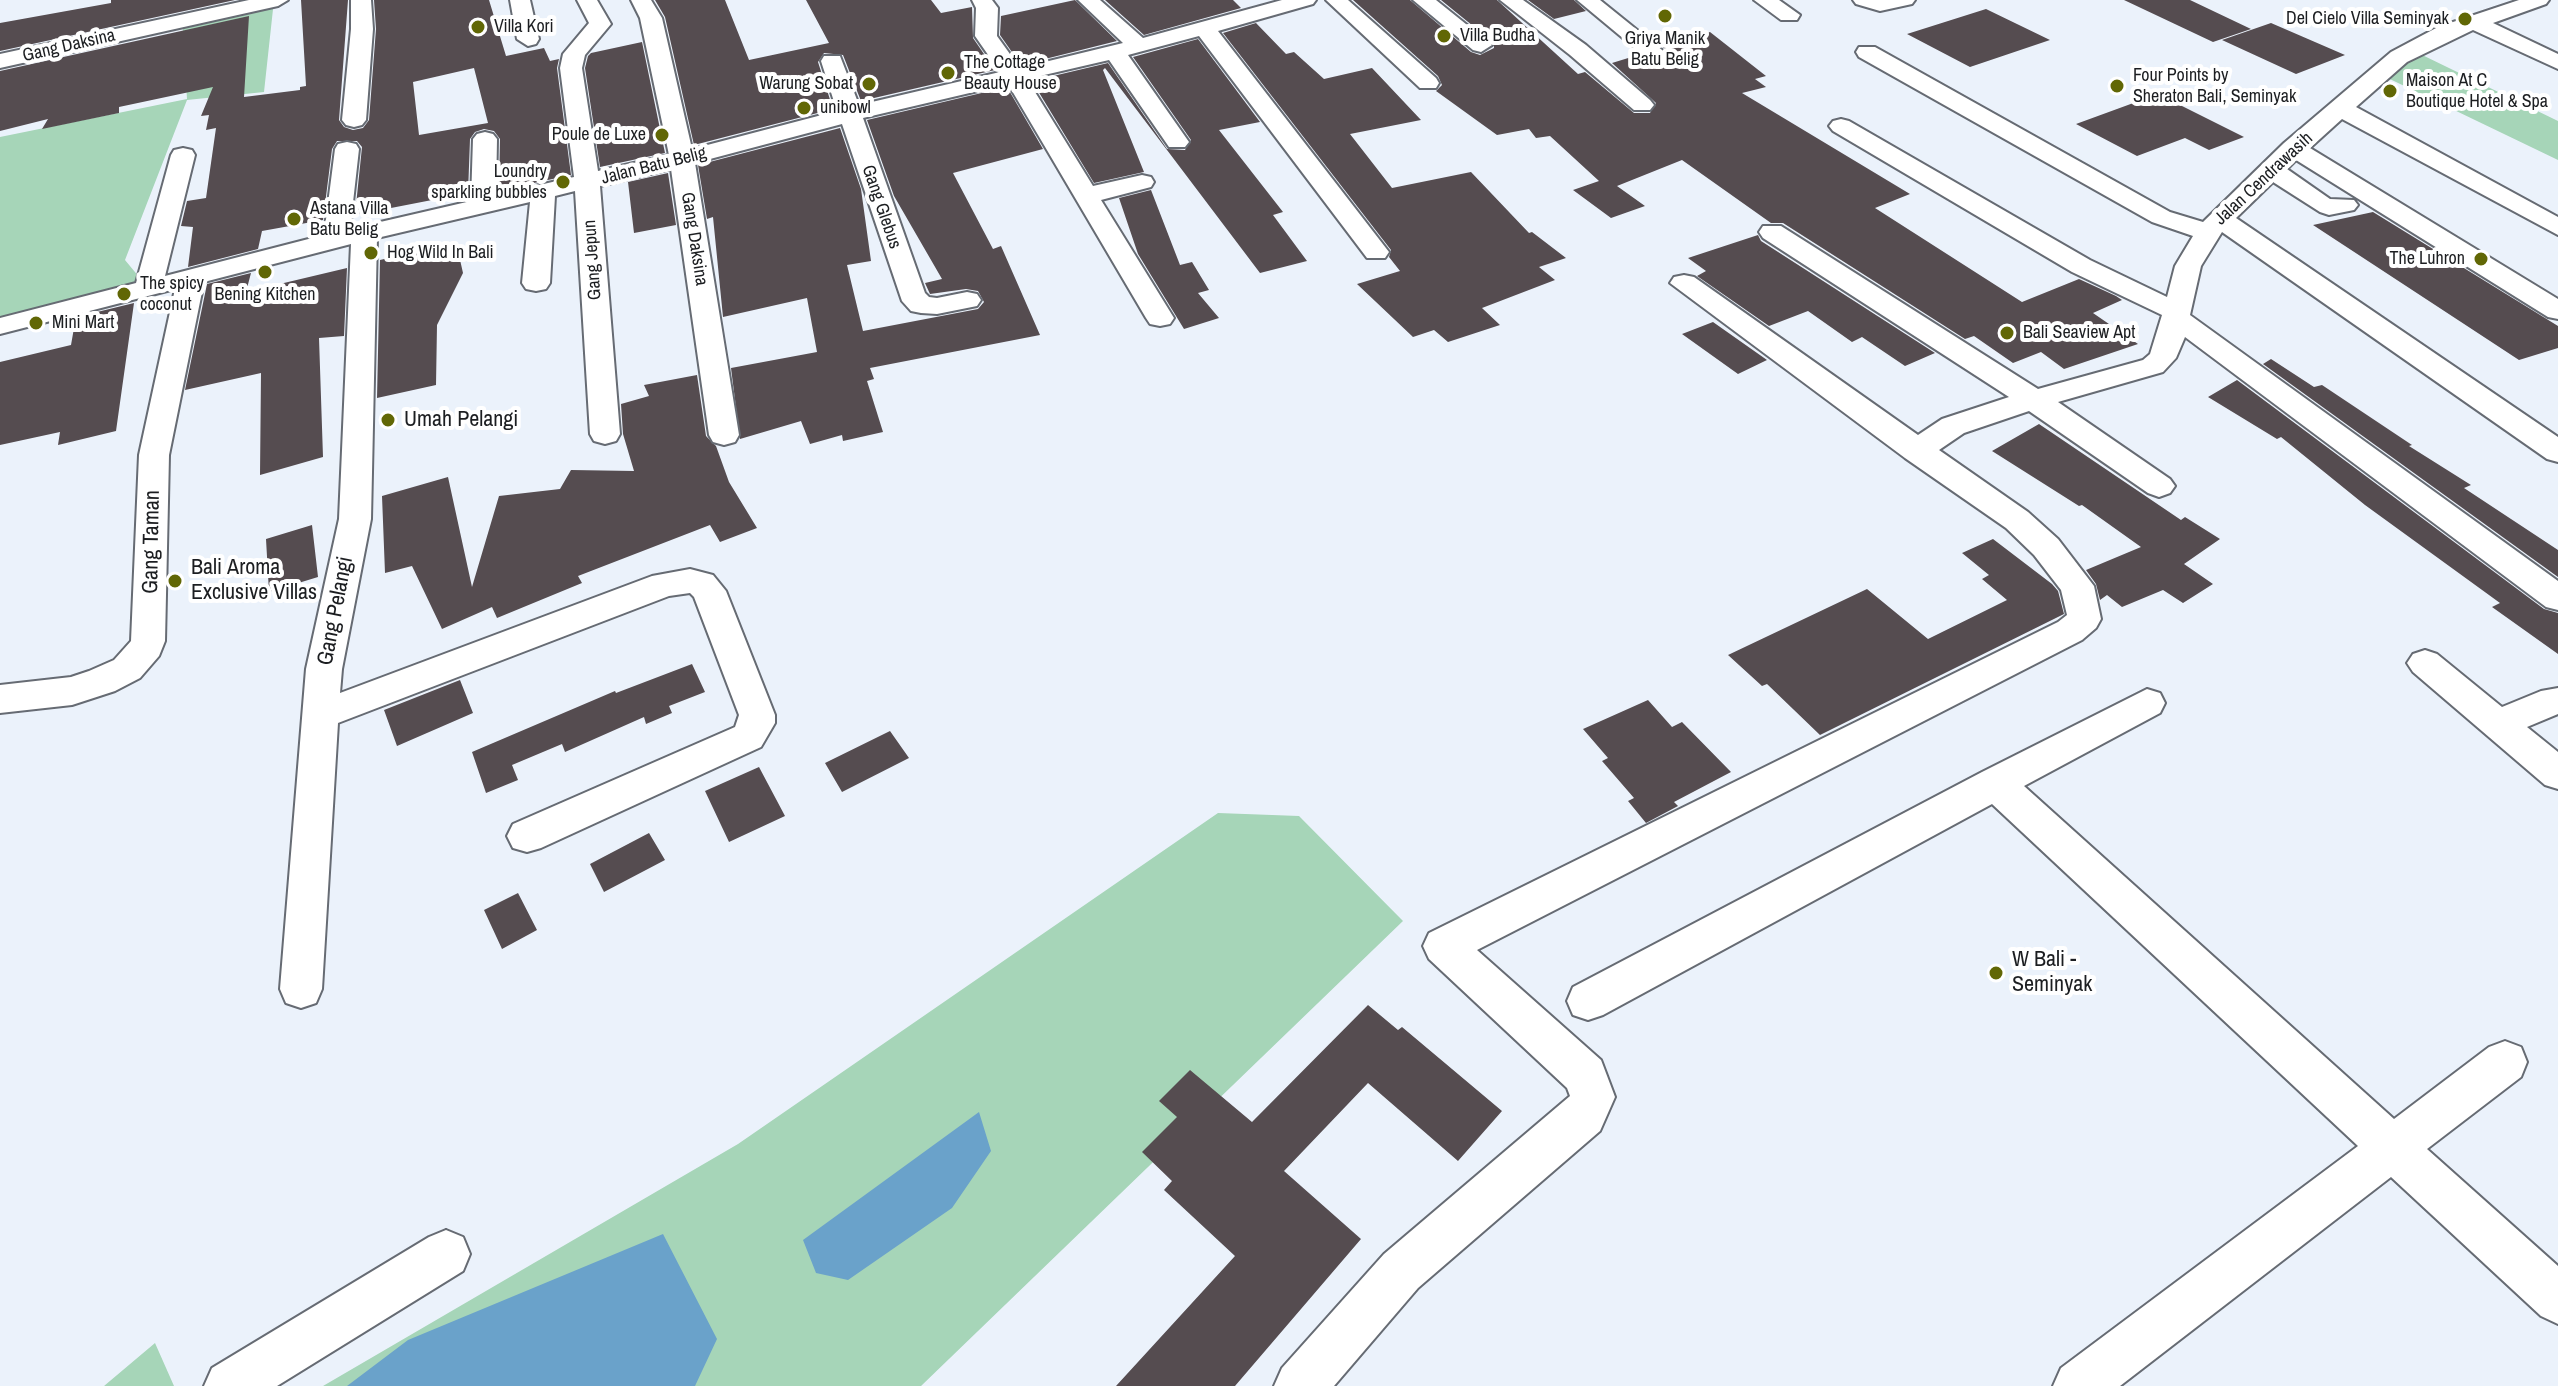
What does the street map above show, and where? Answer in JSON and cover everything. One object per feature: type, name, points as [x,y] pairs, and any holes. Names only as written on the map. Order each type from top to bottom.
[{"type":"street","name":"Gang Daksina","points":[[0,61],[278,0]]},
{"type":"street","points":[[354,120],[362,29],[361,0]]},
{"type":"street","points":[[520,0],[528,39]]},
{"type":"street","name":"Gang Jepun","points":[[587,0],[600,24],[574,54],[571,68],[587,182],[605,434]]},
{"type":"street","name":"Gang Daksina","points":[[641,0],[651,18],[682,159],[724,435]]},
{"type":"street","points":[[982,0],[987,8],[986,36],[1014,76],[1160,318]]},
{"type":"street","points":[[1088,0],[1126,49],[1177,142]]},
{"type":"street","points":[[1336,0],[1428,83]]},
{"type":"street","points":[[1423,0],[1481,45]]},
{"type":"street","points":[[1510,0],[1548,26],[1642,105]]},
{"type":"street","points":[[1587,0],[1656,54]]},
{"type":"street","points":[[1764,0],[1789,15]]},
{"type":"street","points":[[1863,0],[1880,5],[1905,0]]},
{"type":"street","name":"Jalan Cendrawasih","points":[[1916,451],[1953,426],[2153,366],[2162,358],[2170,341],[2188,266],[2214,225],[2293,148],[2399,57],[2446,32],[2539,0]]},
{"type":"street","name":"Jalan Batu Belig","points":[[0,326],[350,237],[543,193],[852,114],[1126,49],[1297,1]]},
{"type":"street","points":[[2475,23],[2558,62]]},
{"type":"street","points":[[1204,27],[1376,252]]},
{"type":"street","points":[[1867,52],[2161,217],[2214,225],[2558,452]]},
{"type":"street","name":"Gang Glebus","points":[[832,61],[912,295],[921,305],[937,306],[967,300]]},
{"type":"street","points":[[2341,109],[2558,227]]},
{"type":"street","points":[[1841,126],[2081,266],[2176,315],[2558,598]]},
{"type":"street","points":[[483,206],[485,139]]},
{"type":"street","points":[[2293,148],[2558,311]]},
{"type":"street","points":[[347,149],[350,237]]},
{"type":"street","points":[[148,289],[183,155]]},
{"type":"street","points":[[2271,169],[2321,204],[2329,207],[2345,205]]},
{"type":"street","points":[[1085,196],[1142,182]]},
{"type":"street","points":[[536,283],[543,193]]},
{"type":"street","points":[[1772,232],[2034,400],[2159,486]]},
{"type":"street","name":"Gang Pelangi","points":[[301,989],[324,669],[355,519],[350,237]]},
{"type":"street","name":"Gang Taman","points":[[0,699],[72,691],[102,681],[127,669],[141,656],[148,641],[154,455],[191,278]]},
{"type":"street","points":[[1300,1386],[1401,1271],[1584,1116],[1593,1097],[1585,1075],[1444,946],[2070,631],[2084,619],[2077,586],[2046,547],[2017,520],[1684,283]]},
{"type":"street","points":[[321,715],[664,585],[690,581],[701,584],[709,591],[757,715],[757,723],[748,737],[527,836]]},
{"type":"street","points":[[2425,663],[2558,774]]},
{"type":"street","points":[[2497,724],[2554,701]]},
{"type":"street","points":[[1588,1001],[2147,703]]},
{"type":"street","points":[[1995,783],[2558,1299]]},
{"type":"street","points":[[2079,1386],[2505,1062]]},
{"type":"street","points":[[230,1386],[446,1254]]},
{"type":"green space","points":[[274,0],[264,92],[187,100],[125,260],[149,289],[0,320],[0,137],[187,99],[182,16]]},
{"type":"green space","points":[[2414,51],[2558,121],[2558,160],[2369,69]]},
{"type":"green space","points":[[1218,813],[1299,816],[1403,921],[921,1386],[323,1386],[738,1144]]},
{"type":"green space","points":[[155,1343],[174,1386],[104,1386]]},
{"type":"water","points":[[979,1112],[991,1151],[952,1208],[848,1280],[816,1273],[803,1240]]},
{"type":"water","points":[[663,1234],[717,1339],[695,1386],[347,1386],[408,1340]]},
{"type":"building","points":[[111,0],[235,0],[0,51],[0,23],[111,3]]},
{"type":"building","points":[[301,0],[348,0],[339,120],[344,127],[353,130],[363,128],[369,120],[376,29],[374,0],[489,0],[506,56],[544,48],[550,61],[559,59],[557,68],[571,175],[520,186],[518,182],[499,186],[500,139],[494,131],[484,129],[475,132],[470,139],[468,193],[355,215],[362,147],[357,141],[337,141],[332,149],[323,220],[262,231],[258,249],[188,267],[193,227],[181,226],[187,201],[206,198],[216,128],[206,130],[209,115],[201,116],[213,87],[119,107],[119,113],[42,129],[48,119],[0,131],[0,71],[249,16],[244,97],[300,90],[300,87],[306,86]],"holes":[[[474,68],[488,123],[419,135],[413,82]]]},
{"type":"building","points":[[655,0],[725,0],[749,60],[829,43],[806,0],[931,0],[941,13],[972,7],[973,38],[995,70],[861,101],[843,55],[824,53],[818,62],[833,109],[694,145],[665,17]]},
{"type":"building","points":[[1075,0],[1117,41],[1021,65],[1000,35],[1001,16]]},
{"type":"building","points":[[1105,0],[1233,0],[1241,8],[1144,35]]},
{"type":"building","points":[[1353,0],[1410,0],[1471,52],[1480,55],[1494,48],[1494,43],[1441,0],[1497,0],[1578,74],[1585,72],[1634,113],[1650,113],[1656,103],[1612,63],[1638,55],[1647,62],[1658,64],[1670,54],[1663,47],[1710,32],[1766,76],[1755,79],[1766,87],[1742,93],[1910,194],[1875,208],[2022,302],[2079,279],[2116,296],[2122,300],[2093,313],[2138,344],[2064,369],[2041,352],[2013,363],[1974,336],[1965,339],[1783,223],[1771,223],[1682,160],[1617,186],[1645,206],[1611,218],[1573,190],[1599,181],[1550,136],[1536,138],[1529,129],[1497,135],[1436,91],[1442,85],[1438,76]]},
{"type":"building","points":[[1528,0],[1574,0],[1586,11],[1554,19]]},
{"type":"building","points":[[2124,0],[2190,0],[2251,29],[2213,42]]},
{"type":"building","points":[[1986,9],[2050,40],[1970,67],[1907,34]]},
{"type":"building","points":[[1256,23],[1286,54],[1294,52],[1324,79],[1372,68],[1421,120],[1350,134],[1392,188],[1471,172],[1529,233],[1532,232],[1566,258],[1539,267],[1555,280],[1482,308],[1500,325],[1448,342],[1434,330],[1413,337],[1357,284],[1400,271],[1389,257],[1391,250],[1223,33]]},
{"type":"building","points":[[2271,23],[2345,55],[2296,74],[2222,40]]},
{"type":"building","points":[[1198,39],[1260,122],[1219,130],[1283,212],[1273,215],[1307,261],[1260,273],[1105,68],[1103,70],[1144,172],[1094,183],[1032,81],[1108,63],[1167,149],[1185,150],[1191,140],[1133,57]]},
{"type":"building","points":[[642,42],[665,153],[600,167],[585,68],[588,56]]},
{"type":"building","points":[[1007,87],[1043,149],[953,173],[993,249],[1001,246],[1040,335],[870,368],[874,379],[867,381],[883,432],[843,441],[842,435],[810,444],[801,421],[740,439],[731,368],[817,352],[807,298],[723,317],[713,217],[707,219],[698,165],[840,128],[861,189],[871,261],[847,265],[863,331],[978,309],[984,302],[978,291],[966,289],[930,294],[925,283],[942,279],[894,196],[867,120]]},
{"type":"building","points":[[2158,94],[2244,137],[2209,150],[2185,138],[2137,156],[2076,124]]},
{"type":"building","points":[[668,173],[676,225],[634,233],[628,182]]},
{"type":"building","points":[[1151,190],[1180,265],[1192,262],[1209,290],[1198,293],[1219,318],[1184,329],[1138,254],[1119,198]]},
{"type":"building","points":[[2373,212],[2558,326],[2558,348],[2519,360],[2313,225]]},
{"type":"building","points":[[1758,235],[1761,241],[1935,353],[1905,366],[1862,337],[1852,342],[1808,311],[1769,326],[1697,276],[1706,271],[1688,258]]},
{"type":"building","points":[[456,242],[463,273],[437,325],[436,385],[377,398],[380,260]]},
{"type":"building","points":[[347,268],[344,336],[319,338],[323,457],[260,475],[261,373],[185,390],[207,284],[251,273],[246,292]]},
{"type":"building","points":[[134,303],[116,431],[58,445],[60,432],[0,445],[0,362],[71,345],[74,328],[93,323],[93,313]]},
{"type":"building","points":[[1713,322],[1767,360],[1738,374],[1682,334]]},
{"type":"building","points":[[2271,359],[2314,387],[2322,385],[2471,485],[2464,488],[2558,550],[2558,577],[2263,364]]},
{"type":"building","points":[[697,375],[706,436],[716,446],[729,482],[757,528],[720,542],[710,525],[578,576],[582,583],[497,618],[492,607],[442,629],[412,566],[385,573],[382,496],[448,477],[472,587],[499,496],[560,489],[571,470],[634,471],[623,434],[621,404],[649,396],[644,385]]},
{"type":"building","points":[[2237,380],[2544,609],[2558,613],[2558,654],[2492,607],[2500,603],[2365,505],[2281,437],[2277,439],[2208,397]]},
{"type":"building","points":[[2039,424],[2181,520],[2185,517],[2220,539],[2184,564],[2213,584],[2183,603],[2163,590],[2122,607],[2107,595],[2100,600],[2096,584],[2086,570],[2141,547],[2082,505],[2079,506],[1992,451]]},
{"type":"building","points":[[312,525],[318,577],[269,592],[266,539]]},
{"type":"building","points":[[1993,539],[2052,584],[2058,591],[2064,614],[1820,735],[1767,684],[1762,686],[1728,655],[1867,589],[1928,639],[2007,600],[1982,579],[1989,575],[1962,553]]},
{"type":"building","points":[[692,664],[705,692],[669,706],[672,713],[646,724],[644,717],[565,752],[562,744],[512,765],[518,780],[486,793],[472,752],[615,691]]},
{"type":"building","points":[[460,680],[473,713],[397,746],[384,710]]},
{"type":"building","points":[[1648,700],[1672,727],[1682,722],[1731,772],[1674,802],[1678,806],[1646,823],[1628,801],[1634,798],[1602,761],[1608,758],[1583,729]]},
{"type":"building","points":[[890,731],[909,758],[842,792],[825,763]]},
{"type":"building","points":[[759,767],[785,816],[729,842],[705,791]]},
{"type":"building","points":[[649,833],[665,860],[604,892],[590,864]]},
{"type":"building","points":[[518,893],[537,930],[502,949],[484,910]]},
{"type":"building","points":[[1368,1005],[1398,1030],[1402,1027],[1502,1111],[1458,1161],[1368,1083],[1284,1171],[1361,1239],[1235,1386],[1116,1386],[1235,1256],[1164,1190],[1172,1181],[1142,1152],[1177,1117],[1159,1101],[1190,1070],[1252,1122]]},
{"type":"place","name":"Griya Manik Batu Belig","points":[[1665,16]]},
{"type":"place","name":"Del Cielo Villa Seminyak","points":[[2465,19]]},
{"type":"place","name":"Villa Kori","points":[[478,27]]},
{"type":"place","name":"Villa Budha","points":[[1444,36]]},
{"type":"place","name":"The Cottage Beauty House","points":[[948,73]]},
{"type":"place","name":"Warung Sobat","points":[[869,84]]},
{"type":"place","name":"Four Points by Sheraton Bali, Seminyak","points":[[2117,86]]},
{"type":"place","name":"Maison At C Boutique Hotel & Spa","points":[[2390,91]]},
{"type":"place","name":"unibowl","points":[[804,108]]},
{"type":"place","name":"Poule de Luxe","points":[[662,135]]},
{"type":"place","name":"Loundry sparkling bubbles","points":[[563,182]]},
{"type":"place","name":"Astana Villa Batu Belig","points":[[294,219]]},
{"type":"place","name":"Hog Wild In Bali","points":[[371,253]]},
{"type":"place","name":"The Luhron","points":[[2481,259]]},
{"type":"place","name":"Bening Kitchen","points":[[265,272]]},
{"type":"place","name":"The spicy coconut","points":[[124,294]]},
{"type":"place","name":"Mini Mart","points":[[36,323]]},
{"type":"place","name":"Bali Seaview Apt","points":[[2007,333]]},
{"type":"place","name":"Umah Pelangi","points":[[388,420]]},
{"type":"place","name":"Bali Aroma Exclusive Villas","points":[[175,581]]},
{"type":"place","name":"W Bali - Seminyak","points":[[1996,973]]}]
